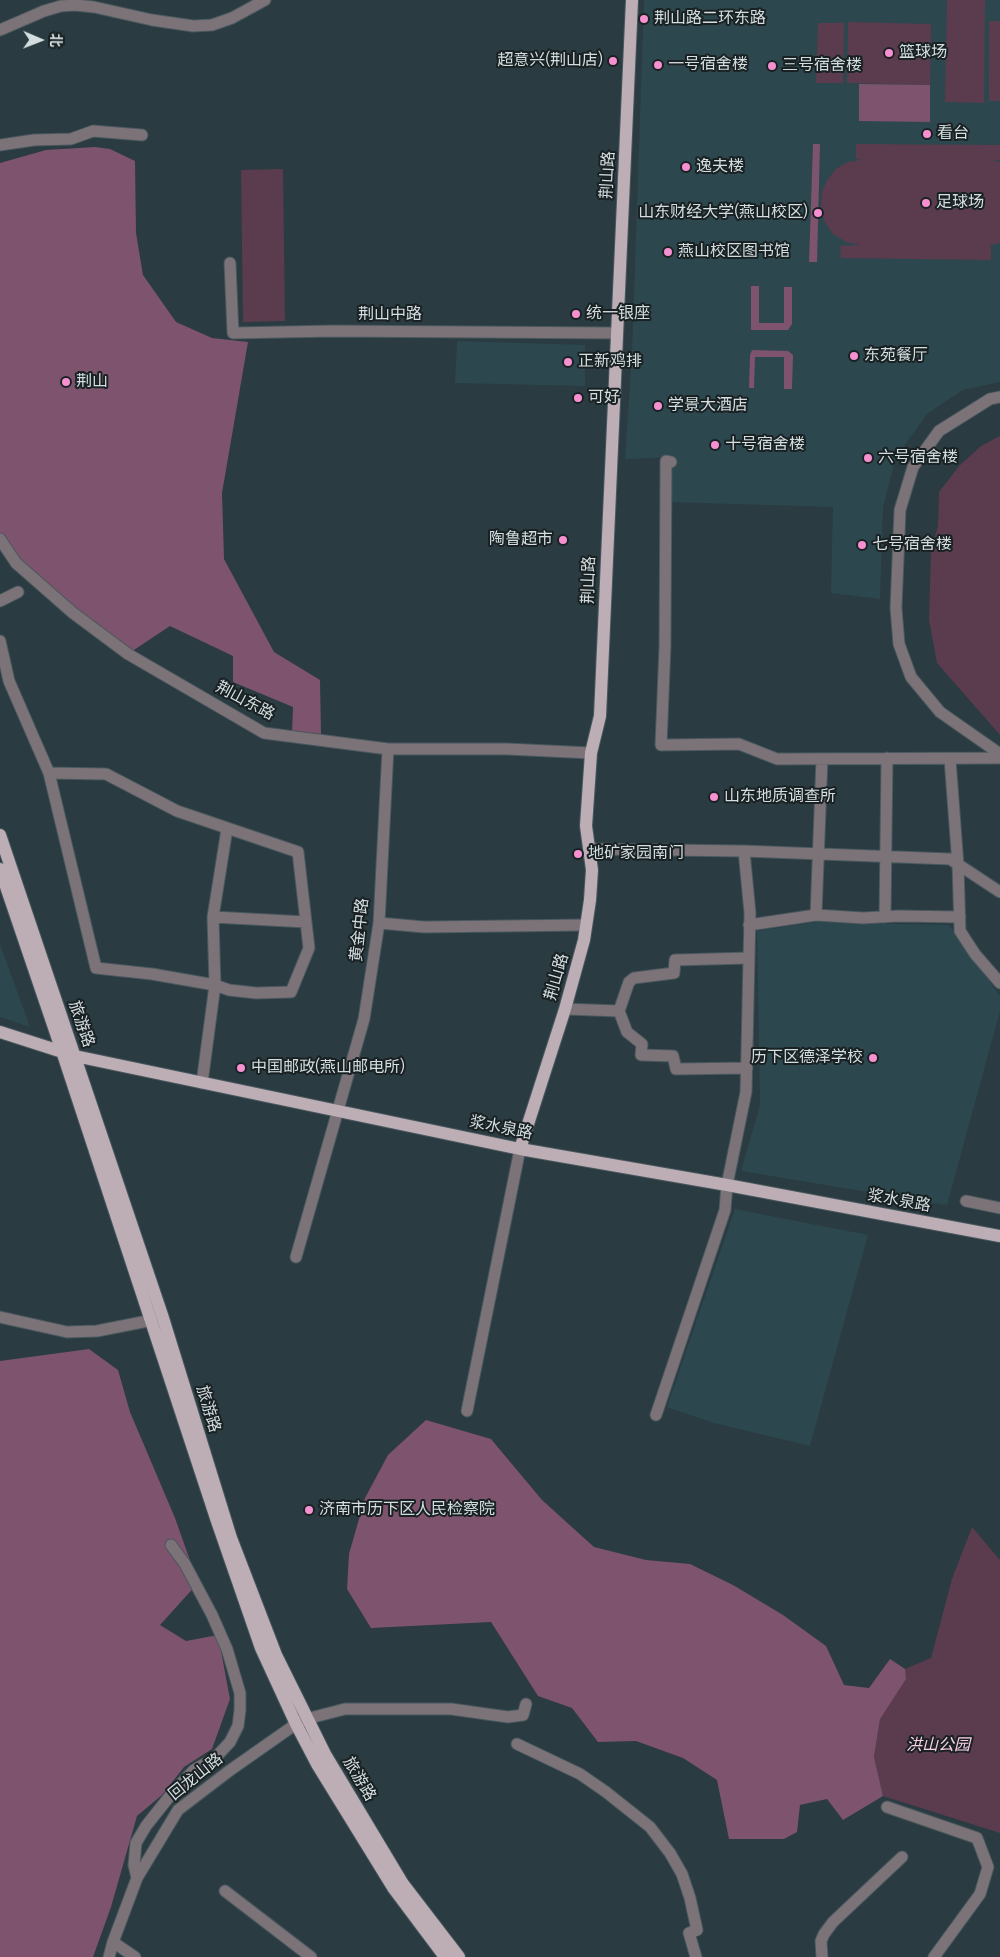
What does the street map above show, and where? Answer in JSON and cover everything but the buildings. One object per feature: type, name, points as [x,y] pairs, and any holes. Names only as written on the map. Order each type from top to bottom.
[{"type":"main road","name":"荆山路","points":[[520,1149],[565,1009],[584,940],[591,885],[592,870],[586,826],[591,753],[600,716],[632,0]]},
{"type":"main road","name":"旅游路","points":[[0,836],[75,1056],[217,1521],[261,1648],[301,1721],[324,1754],[403,1884],[459,1957]]},
{"type":"main road","name":"旅游路","points":[[0,869],[157,1320]]},
{"type":"main road","name":"浆水泉路","points":[[0,1032],[40,1046],[62,1050],[75,1056],[338,1112],[520,1149],[727,1184],[1000,1236]]},
{"type":"main road","name":"旅游路","points":[[301,1721],[317,1764],[394,1889],[445,1957]]},
{"type":"street","points":[[0,30],[44,11],[61,6],[75,5],[192,26],[212,25],[232,18],[265,0]]},
{"type":"street","points":[[0,145],[34,140],[71,139],[93,131],[142,135]]},
{"type":"street","name":"荆山中路","points":[[230,263],[233,333],[332,331],[616,333]]},
{"type":"street","points":[[1000,397],[990,399],[939,431],[913,467],[900,510],[896,608],[898,644],[911,677],[940,712],[1000,754]]},
{"type":"street","points":[[671,462],[666,461],[665,646],[661,744],[739,744],[777,759],[1000,758]]},
{"type":"street","name":"荆山东路","points":[[0,539],[16,563],[73,613],[128,654],[264,733],[388,749],[507,749],[591,753]]},
{"type":"street","points":[[0,601],[18,592]]},
{"type":"street","points":[[0,641],[8,681],[49,774],[96,968],[152,974],[215,985],[229,990],[256,993],[291,992],[309,948],[298,852],[177,811],[106,774],[49,774]]},
{"type":"street","name":"黄金中路","points":[[296,1257],[364,1019],[379,923],[388,749]]},
{"type":"street","points":[[885,917],[887,758]]},
{"type":"street","points":[[816,915],[822,759]]},
{"type":"street","points":[[950,759],[958,865],[960,931],[1000,983]]},
{"type":"street","points":[[202,1084],[215,985],[213,917],[227,829]]},
{"type":"street","points":[[590,849],[744,851],[950,858],[1000,892]]},
{"type":"street","points":[[656,1415],[725,1210],[727,1184],[746,1092],[750,924],[744,851]]},
{"type":"street","points":[[750,924],[816,915],[864,918],[960,917]]},
{"type":"street","points":[[213,917],[306,922]]},
{"type":"street","points":[[379,923],[424,927],[585,925]]},
{"type":"street","points":[[747,1068],[676,1069],[673,1056],[640,1055],[642,1044],[627,1032],[619,1011],[628,982],[634,978],[674,973],[675,960],[749,958]]},
{"type":"street","points":[[565,1009],[619,1011]]},
{"type":"street","points":[[467,1411],[520,1149]]},
{"type":"street","points":[[966,1201],[1000,1208]]},
{"type":"street","points":[[0,1317],[67,1332],[97,1331],[157,1320]]},
{"type":"street","points":[[137,1878],[134,1865],[136,1843],[146,1826],[173,1792],[194,1770],[216,1757],[230,1742],[238,1726],[240,1710],[240,1693],[228,1649],[185,1564],[171,1545]]},
{"type":"street","points":[[301,1721],[345,1709],[409,1708],[451,1709],[508,1718],[523,1715],[526,1704]]},
{"type":"street","name":"回龙山路","points":[[109,1957],[137,1878],[178,1810],[229,1771],[301,1721]]},
{"type":"street","points":[[517,1744],[580,1774],[650,1827],[670,1853],[682,1874],[690,1898],[697,1930],[689,1934],[696,1957]]},
{"type":"street","points":[[887,1807],[977,1838],[988,1867],[980,1894],[934,1957]]},
{"type":"street","points":[[822,1957],[821,1941],[833,1922],[902,1857]]},
{"type":"street","points":[[225,1891],[311,1957]]},
{"type":"street","points":[[113,1942],[135,1957]]},
{"type":"shaded area","name":"山东财经大学(燕山校区)","points":[[644,0],[1000,0],[1000,382],[963,390],[928,413],[896,457],[883,507],[880,599],[831,593],[833,507],[670,502],[671,457],[625,459],[632,352]]},
{"type":"shaded area","points":[[859,84],[930,85],[930,122],[859,121]]},
{"type":"shaded area","points":[[813,144],[820,144],[817,262],[809,262]]},
{"type":"shaded area","points":[[95,147],[110,149],[135,161],[136,233],[143,275],[176,322],[212,338],[248,342],[222,493],[224,559],[274,652],[320,680],[321,734],[292,733],[293,707],[233,682],[233,656],[170,626],[128,654],[73,613],[0,539],[0,163],[46,150]]},
{"type":"shaded area","points":[[751,286],[759,286],[759,323],[784,323],[784,287],[792,287],[792,324],[788,330],[751,330]]},
{"type":"shaded area","points":[[457,341],[585,345],[585,386],[455,383]]},
{"type":"shaded area","points":[[752,350],[788,351],[793,355],[792,389],[784,389],[784,357],[755,357],[754,388],[749,388],[750,355]]},
{"type":"shaded area","name":"历下区德泽学校","points":[[817,922],[949,925],[1000,996],[1000,1011],[947,1205],[741,1171],[760,1105],[757,931]]},
{"type":"shaded area","points":[[0,944],[30,1027],[0,1017]]},
{"type":"shaded area","points":[[735,1209],[868,1235],[810,1446],[714,1423],[667,1407]]},
{"type":"shaded area","points":[[89,1349],[118,1370],[130,1412],[175,1518],[198,1583],[160,1625],[186,1641],[218,1635],[230,1699],[212,1749],[184,1767],[162,1795],[137,1816],[111,1907],[93,1957],[0,1957],[0,1361]]},
{"type":"shaded area","points":[[426,1420],[491,1439],[542,1500],[594,1547],[646,1560],[690,1564],[733,1585],[783,1615],[826,1646],[844,1685],[869,1688],[890,1659],[905,1669],[906,1679],[880,1719],[874,1757],[883,1796],[843,1820],[827,1799],[800,1805],[797,1832],[784,1839],[729,1839],[717,1780],[683,1758],[636,1741],[598,1742],[572,1708],[538,1696],[491,1622],[371,1628],[347,1589],[349,1554],[365,1498],[388,1455]]},
{"type":"green space","points":[[947,0],[985,0],[984,103],[945,102]]},
{"type":"green space","points":[[989,21],[1000,21],[1000,101],[989,101]]},
{"type":"green space","name":"篮球场","points":[[848,22],[931,24],[930,85],[847,83]]},
{"type":"green space","points":[[818,23],[844,23],[843,83],[816,83]]},
{"type":"green space","points":[[856,144],[1000,145],[1000,160],[992,160],[1000,162],[1000,243],[991,245],[991,260],[841,258],[840,246],[860,245],[846,242],[833,234],[824,221],[821,206],[822,192],[827,180],[836,169],[848,162],[861,160],[856,159]]},
{"type":"green space","points":[[283,169],[285,321],[243,322],[241,170]]},
{"type":"green space","points":[[1000,436],[1000,735],[937,663],[929,620],[931,549],[938,526],[939,492],[959,466],[981,446]]},
{"type":"green space","name":"洪山公园","points":[[972,1527],[1000,1560],[1000,1833],[883,1796],[874,1757],[880,1719],[905,1669],[931,1658],[952,1579]]},
{"type":"place","name":"荆山路二环东路","points":[[644,19]]},
{"type":"place","name":"篮球场","points":[[889,53]]},
{"type":"place","name":"超意兴(荆山店)","points":[[613,61]]},
{"type":"place","name":"一号宿舍楼","points":[[658,65]]},
{"type":"place","name":"三号宿舍楼","points":[[772,66]]},
{"type":"place","name":"看台","points":[[927,134]]},
{"type":"place","name":"逸夫楼","points":[[686,167]]},
{"type":"place","name":"足球场","points":[[926,203]]},
{"type":"place","name":"山东财经大学(燕山校区)","points":[[818,213]]},
{"type":"place","name":"燕山校区图书馆","points":[[668,252]]},
{"type":"place","name":"统一银座","points":[[576,314]]},
{"type":"place","name":"东苑餐厅","points":[[854,356]]},
{"type":"place","name":"正新鸡排","points":[[568,362]]},
{"type":"place","name":"荆山","points":[[66,382]]},
{"type":"place","name":"可好","points":[[578,398]]},
{"type":"place","name":"学景大酒店","points":[[658,406]]},
{"type":"place","name":"十号宿舍楼","points":[[715,445]]},
{"type":"place","name":"六号宿舍楼","points":[[868,458]]},
{"type":"place","name":"陶鲁超市","points":[[563,540]]},
{"type":"place","name":"七号宿舍楼","points":[[862,545]]},
{"type":"place","name":"山东地质调查所","points":[[714,797]]},
{"type":"place","name":"地矿家园南门","points":[[578,854]]},
{"type":"place","name":"历下区德泽学校","points":[[873,1058]]},
{"type":"place","name":"中国邮政(燕山邮电所)","points":[[241,1068]]},
{"type":"place","name":"济南市历下区人民检察院","points":[[309,1510]]}]
